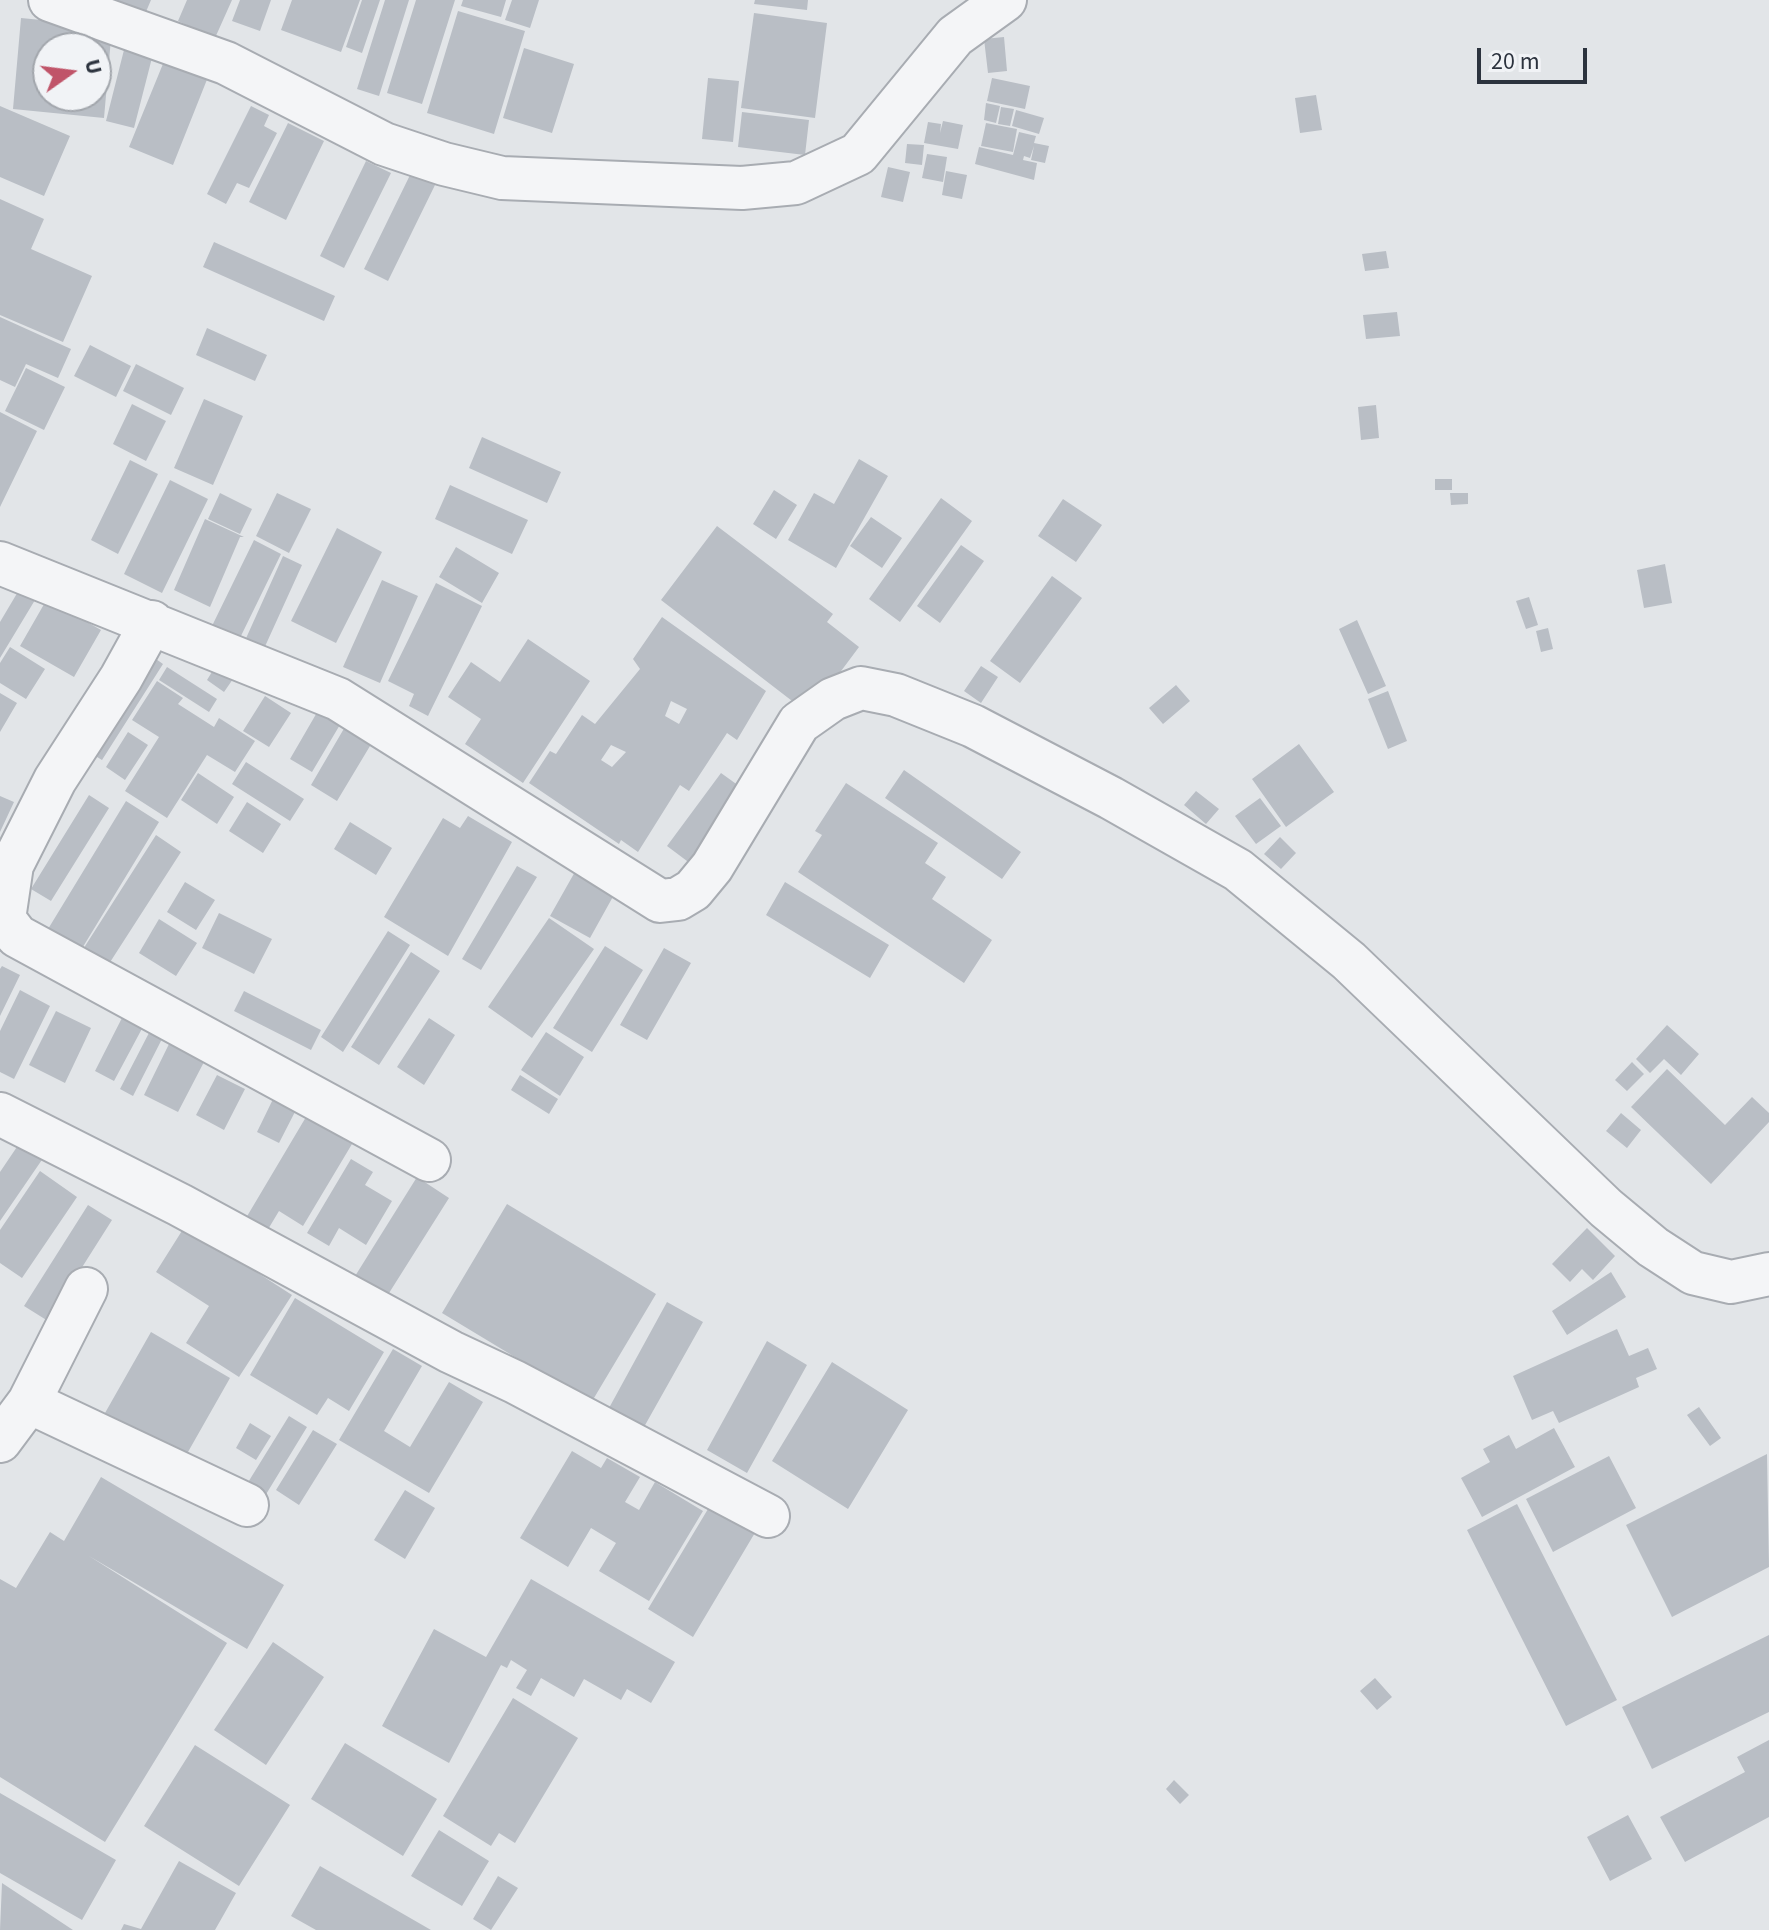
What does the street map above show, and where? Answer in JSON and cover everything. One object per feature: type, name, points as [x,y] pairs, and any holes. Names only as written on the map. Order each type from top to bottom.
[{"type":"street","points":[[50,0],[226,63],[384,144],[444,164],[502,178],[742,188],[796,183],[858,154],[955,36],[1005,0]]},
{"type":"street","points":[[0,563],[338,699],[660,901],[678,899],[693,890],[712,867],[799,723],[833,699],[861,688],[885,693],[973,726],[1111,798],[1238,870],[1349,961],[1606,1208],[1653,1247],[1693,1273],[1731,1282],[1769,1274]]},
{"type":"street","points":[[152,622],[121,678],[55,780],[12,865],[4,919],[17,936],[429,1160]]},
{"type":"street","points":[[0,1114],[180,1205],[451,1352],[515,1382],[768,1516]]},
{"type":"street","points":[[0,1441],[29,1402],[86,1289]]},
{"type":"street","points":[[29,1402],[247,1505]]},
{"type":"building","points":[[93,0],[151,0],[142,21]]},
{"type":"building","points":[[187,0],[232,0],[215,38],[178,21]]},
{"type":"building","points":[[240,0],[271,0],[260,31],[232,21]]},
{"type":"building","points":[[292,0],[360,0],[341,52],[281,30]]},
{"type":"building","points":[[362,0],[380,0],[362,53],[346,47]]},
{"type":"building","points":[[385,0],[409,0],[379,96],[357,89]]},
{"type":"building","points":[[416,0],[455,0],[422,104],[387,93]]},
{"type":"building","points":[[463,0],[506,0],[501,17],[461,6]]},
{"type":"building","points":[[512,0],[539,0],[530,28],[505,20]]},
{"type":"building","points":[[755,0],[808,0],[807,10],[754,4]]},
{"type":"building","points":[[458,11],[525,31],[494,134],[427,113]]},
{"type":"building","points":[[754,13],[827,23],[815,118],[741,108]]},
{"type":"building","points":[[21,18],[112,27],[112,32],[32,32],[32,111],[13,109]]},
{"type":"building","points":[[1004,37],[1007,71],[988,73],[984,39]]},
{"type":"building","points":[[126,42],[154,50],[134,128],[106,121],[108,112],[112,112],[112,97]]},
{"type":"building","points":[[524,48],[574,64],[552,133],[503,118]]},
{"type":"building","points":[[167,54],[210,72],[173,165],[129,147]]},
{"type":"building","points":[[708,78],[739,81],[733,142],[702,139]]},
{"type":"building","points":[[992,78],[1030,86],[1025,109],[987,101]]},
{"type":"building","points":[[1316,95],[1322,130],[1300,133],[1295,98]]},
{"type":"building","points":[[986,103],[1000,106],[996,123],[984,120]]},
{"type":"building","points":[[0,106],[70,136],[44,196],[0,177]]},
{"type":"building","points":[[251,106],[269,115],[264,126],[277,133],[249,188],[237,183],[226,204],[207,194]]},
{"type":"building","points":[[1001,107],[1014,109],[1010,126],[998,124]]},
{"type":"building","points":[[1016,110],[1044,118],[1039,134],[1012,126]]},
{"type":"building","points":[[43,112],[105,112],[104,118]]},
{"type":"building","points":[[742,112],[809,120],[805,155],[738,147]]},
{"type":"building","points":[[943,121],[963,125],[958,149],[924,143],[928,122],[941,124],[940,133]]},
{"type":"building","points":[[288,123],[324,141],[286,220],[249,202]]},
{"type":"building","points":[[986,123],[1017,129],[1013,152],[981,146]]},
{"type":"building","points":[[1019,132],[1036,136],[1034,143],[1049,146],[1045,163],[1031,160],[1034,146],[1030,158],[1024,156],[1023,160],[1037,163],[1034,180],[975,164],[979,147],[1013,155]]},
{"type":"building","points":[[907,144],[924,145],[922,165],[905,163]]},
{"type":"building","points":[[927,154],[947,157],[943,182],[922,178]]},
{"type":"building","points":[[366,161],[391,173],[344,268],[320,256]]},
{"type":"building","points":[[888,167],[910,172],[903,202],[881,197]]},
{"type":"building","points":[[946,171],[967,175],[962,199],[942,195]]},
{"type":"building","points":[[411,173],[435,185],[388,281],[364,269]]},
{"type":"building","points":[[0,199],[44,219],[31,249],[92,276],[63,342],[0,315]]},
{"type":"building","points":[[214,242],[335,296],[324,321],[203,267]]},
{"type":"building","points":[[1386,251],[1389,268],[1365,271],[1362,254]]},
{"type":"building","points":[[1397,312],[1400,336],[1366,339],[1363,315]]},
{"type":"building","points":[[0,317],[71,349],[58,378],[26,364],[15,387],[0,380]]},
{"type":"building","points":[[207,328],[267,355],[255,381],[196,355]]},
{"type":"building","points":[[90,345],[131,366],[116,397],[74,376]]},
{"type":"building","points":[[136,364],[184,388],[171,415],[123,391]]},
{"type":"building","points":[[26,368],[65,387],[44,430],[5,411]]},
{"type":"building","points":[[204,399],[243,416],[213,485],[174,468]]},
{"type":"building","points":[[132,404],[166,421],[146,461],[113,444]]},
{"type":"building","points":[[1376,405],[1379,438],[1361,440],[1358,407]]},
{"type":"building","points":[[0,412],[37,431],[0,507]]},
{"type":"building","points":[[482,437],[561,472],[547,503],[469,468]]},
{"type":"building","points":[[859,459],[888,476],[836,568],[788,540],[814,493],[834,504]]},
{"type":"building","points":[[130,460],[158,474],[118,554],[91,540]]},
{"type":"building","points":[[1435,479],[1452,479],[1452,490],[1435,490]]},
{"type":"building","points":[[170,480],[208,499],[162,593],[124,574]]},
{"type":"building","points":[[450,485],[528,520],[512,554],[435,519]]},
{"type":"building","points":[[774,490],[797,505],[776,539],[753,524]]},
{"type":"building","points":[[220,493],[252,509],[240,534],[208,519]]},
{"type":"building","points":[[277,493],[311,509],[289,553],[256,536]]},
{"type":"building","points":[[1450,493],[1468,493],[1468,504],[1451,505]]},
{"type":"building","points":[[941,498],[972,521],[900,622],[869,599]]},
{"type":"building","points":[[1063,499],[1102,525],[1076,562],[1038,536]]},
{"type":"building","points":[[871,517],[902,538],[882,568],[850,546]]},
{"type":"building","points":[[205,519],[244,537],[240,537],[210,607],[174,590]]},
{"type":"building","points":[[717,526],[833,614],[827,622],[859,647],[809,714],[661,600]]},
{"type":"building","points":[[337,528],[382,552],[336,643],[291,621]]},
{"type":"building","points":[[254,540],[281,554],[238,642],[211,628]]},
{"type":"building","points":[[961,545],[984,561],[940,623],[917,606]]},
{"type":"building","points":[[456,547],[499,573],[482,603],[439,577]]},
{"type":"building","points":[[283,556],[302,565],[262,653],[243,645]]},
{"type":"building","points":[[1665,564],[1672,603],[1644,608],[1637,570]]},
{"type":"building","points":[[1052,576],[1082,598],[1020,683],[990,661]]},
{"type":"building","points":[[382,580],[418,596],[380,683],[343,667]]},
{"type":"building","points":[[436,583],[482,606],[428,716],[409,706],[414,694],[388,681]]},
{"type":"building","points":[[19,590],[35,600],[0,658],[0,622]]},
{"type":"building","points":[[1529,597],[1538,625],[1526,629],[1516,601]]},
{"type":"building","points":[[47,599],[101,630],[74,677],[20,646]]},
{"type":"building","points":[[662,617],[766,691],[737,740],[727,733],[689,791],[680,785],[638,852],[621,840],[619,844],[529,783],[550,751],[556,754],[582,715],[595,724],[640,669],[633,659]],"holes":[[[671,701],[687,709],[679,724],[665,716]],[[611,745],[626,752],[612,767],[601,760]]]},
{"type":"building","points":[[1357,620],[1386,686],[1368,694],[1339,629]]},
{"type":"building","points":[[1548,628],[1553,649],[1541,652],[1536,631]]},
{"type":"building","points":[[528,639],[590,681],[523,783],[465,744],[481,719],[448,697],[471,662],[500,682]]},
{"type":"building","points":[[10,647],[45,669],[26,699],[0,683],[0,663]]},
{"type":"building","points":[[146,652],[163,664],[102,760],[84,749]]},
{"type":"building","points":[[981,666],[998,677],[981,703],[964,691]]},
{"type":"building","points":[[167,667],[217,699],[209,712],[159,680]]},
{"type":"building","points":[[215,667],[233,679],[224,692],[207,680]]},
{"type":"building","points":[[157,681],[183,698],[178,704],[214,727],[219,718],[255,741],[235,772],[207,755],[167,818],[125,791],[159,737],[132,720]]},
{"type":"building","points":[[1176,685],[1190,701],[1163,724],[1149,708]]},
{"type":"building","points":[[1388,691],[1407,741],[1388,749],[1368,699]]},
{"type":"building","points":[[0,693],[17,703],[0,732]]},
{"type":"building","points":[[265,696],[291,713],[269,747],[243,731]]},
{"type":"building","points":[[319,709],[341,723],[312,772],[290,759]]},
{"type":"building","points":[[349,720],[376,736],[337,801],[311,785]]},
{"type":"building","points":[[128,732],[148,745],[125,780],[106,767]]},
{"type":"building","points":[[1299,744],[1334,792],[1286,827],[1252,779]]},
{"type":"building","points":[[246,762],[304,799],[290,821],[232,784]]},
{"type":"building","points":[[904,770],[1021,852],[1002,879],[885,798]]},
{"type":"building","points":[[198,773],[234,797],[217,824],[181,800]]},
{"type":"building","points":[[721,773],[746,791],[691,864],[667,846]]},
{"type":"building","points":[[846,783],[938,843],[925,863],[946,877],[932,899],[992,940],[964,983],[798,872],[822,835],[815,831]]},
{"type":"building","points":[[1196,791],[1219,809],[1206,824],[1184,805]]},
{"type":"building","points":[[89,795],[109,808],[51,901],[31,889]]},
{"type":"building","points":[[0,796],[14,802],[0,832]]},
{"type":"building","points":[[1260,798],[1281,826],[1256,844],[1235,816]]},
{"type":"building","points":[[126,801],[159,822],[78,955],[45,934]]},
{"type":"building","points":[[247,802],[281,824],[263,853],[229,831]]},
{"type":"building","points":[[468,816],[512,842],[448,956],[384,917],[443,818],[460,828]]},
{"type":"building","points":[[350,822],[392,848],[376,875],[334,849]]},
{"type":"building","points":[[156,835],[181,852],[105,970],[80,954]]},
{"type":"building","points":[[1280,837],[1296,853],[1281,869],[1264,854]]},
{"type":"building","points":[[517,866],[537,877],[481,970],[462,959]]},
{"type":"building","points":[[576,870],[615,893],[590,938],[550,916]]},
{"type":"building","points":[[185,882],[215,900],[196,930],[167,912]]},
{"type":"building","points":[[785,882],[889,945],[870,978],[766,915]]},
{"type":"building","points":[[219,913],[272,939],[254,974],[202,948]]},
{"type":"building","points":[[549,918],[594,949],[532,1038],[488,1007]]},
{"type":"building","points":[[159,919],[197,943],[176,976],[139,953]]},
{"type":"building","points":[[388,931],[410,945],[343,1052],[321,1037]]},
{"type":"building","points":[[605,946],[643,970],[592,1052],[553,1028]]},
{"type":"building","points":[[664,948],[691,963],[647,1040],[620,1025]]},
{"type":"building","points":[[411,952],[440,971],[379,1065],[351,1047]]},
{"type":"building","points":[[2,966],[20,975],[0,1016],[0,969]]},
{"type":"building","points":[[20,990],[50,1006],[14,1079],[0,1072],[0,1031]]},
{"type":"building","points":[[244,991],[321,1030],[311,1050],[234,1011]]},
{"type":"building","points":[[56,1011],[91,1028],[65,1083],[29,1065]]},
{"type":"building","points":[[125,1012],[145,1023],[114,1081],[95,1071]]},
{"type":"building","points":[[429,1018],[455,1035],[424,1085],[397,1067]]},
{"type":"building","points":[[1667,1025],[1699,1054],[1681,1075],[1664,1059],[1650,1073],[1636,1059]]},
{"type":"building","points":[[151,1029],[164,1035],[133,1096],[120,1089]]},
{"type":"building","points":[[546,1032],[584,1057],[560,1096],[521,1070]]},
{"type":"building","points":[[169,1044],[204,1062],[178,1112],[144,1095]]},
{"type":"building","points":[[1632,1062],[1644,1074],[1627,1091],[1615,1080]]},
{"type":"building","points":[[1667,1069],[1725,1125],[1752,1097],[1769,1113],[1769,1122],[1711,1184],[1631,1107]]},
{"type":"building","points":[[217,1075],[245,1089],[224,1130],[196,1115]]},
{"type":"building","points":[[520,1075],[558,1099],[549,1114],[511,1090]]},
{"type":"building","points":[[275,1095],[298,1106],[279,1143],[257,1132]]},
{"type":"building","points":[[1621,1113],[1641,1130],[1627,1148],[1606,1131]]},
{"type":"building","points":[[306,1117],[352,1144],[303,1226],[279,1211],[267,1231],[246,1218]]},
{"type":"building","points":[[25,1135],[48,1151],[0,1221],[0,1172]]},
{"type":"building","points":[[351,1159],[373,1172],[365,1185],[392,1201],[366,1245],[339,1228],[329,1246],[307,1233]]},
{"type":"building","points":[[40,1171],[77,1197],[22,1278],[0,1263],[0,1230]]},
{"type":"building","points":[[417,1177],[449,1198],[384,1301],[352,1281]]},
{"type":"building","points":[[507,1204],[656,1294],[591,1403],[442,1313]]},
{"type":"building","points":[[88,1205],[112,1220],[48,1321],[24,1306]]},
{"type":"building","points":[[185,1226],[292,1295],[239,1377],[186,1343],[209,1306],[156,1272]]},
{"type":"building","points":[[1587,1228],[1615,1256],[1593,1280],[1582,1269],[1570,1282],[1552,1264]]},
{"type":"building","points":[[1611,1272],[1626,1297],[1567,1335],[1552,1311]]},
{"type":"building","points":[[295,1298],[384,1352],[349,1411],[328,1398],[317,1415],[250,1375]]},
{"type":"building","points":[[667,1302],[703,1322],[644,1427],[609,1408]]},
{"type":"building","points":[[1617,1329],[1629,1356],[1648,1348],[1657,1369],[1636,1378],[1639,1387],[1559,1423],[1553,1411],[1532,1420],[1513,1376]]},
{"type":"building","points":[[151,1332],[230,1378],[184,1459],[105,1413]]},
{"type":"building","points":[[767,1341],[807,1365],[747,1473],[707,1450]]},
{"type":"building","points":[[393,1349],[422,1366],[384,1431],[410,1447],[449,1382],[483,1402],[429,1493],[339,1440]]},
{"type":"building","points":[[832,1362],[908,1410],[848,1509],[772,1461]]},
{"type":"building","points":[[1699,1407],[1721,1438],[1710,1446],[1687,1415]]},
{"type":"building","points":[[289,1416],[307,1427],[265,1496],[247,1484]]},
{"type":"building","points":[[250,1423],[271,1436],[256,1460],[236,1448]]},
{"type":"building","points":[[1554,1428],[1575,1467],[1482,1517],[1461,1478],[1490,1462],[1483,1449],[1509,1435],[1516,1449]]},
{"type":"building","points":[[313,1430],[337,1444],[299,1505],[276,1490]]},
{"type":"building","points":[[572,1451],[601,1468],[607,1458],[640,1477],[625,1502],[639,1510],[655,1482],[703,1511],[649,1601],[599,1571],[616,1543],[591,1528],[568,1567],[520,1538]]},
{"type":"building","points":[[1767,1454],[1769,1567],[1672,1617],[1626,1525]]},
{"type":"building","points":[[1609,1456],[1636,1508],[1553,1552],[1526,1499]]},
{"type":"building","points":[[101,1477],[284,1585],[247,1649],[89,1556],[227,1643],[105,1842],[0,1777],[0,1579],[16,1588],[50,1532],[64,1541]]},
{"type":"building","points":[[405,1490],[435,1508],[405,1559],[374,1540]]},
{"type":"building","points":[[711,1504],[756,1531],[693,1637],[648,1609]]},
{"type":"building","points":[[1517,1504],[1617,1700],[1566,1726],[1467,1530]]},
{"type":"building","points":[[531,1579],[675,1662],[651,1703],[627,1689],[621,1700],[584,1679],[574,1697],[541,1678],[531,1696],[516,1688],[527,1670],[511,1660],[507,1668],[501,1665],[449,1763],[382,1726],[434,1629],[486,1657]]},
{"type":"building","points":[[1769,1635],[1769,1712],[1652,1769],[1622,1707]]},
{"type":"building","points":[[273,1642],[324,1677],[266,1765],[214,1730]]},
{"type":"building","points":[[1375,1678],[1392,1697],[1377,1710],[1360,1691]]},
{"type":"building","points":[[513,1698],[578,1738],[515,1843],[499,1833],[491,1846],[443,1816]]},
{"type":"building","points":[[1769,1740],[1769,1817],[1685,1862],[1660,1817],[1745,1772],[1737,1757]]},
{"type":"building","points":[[345,1743],[437,1799],[403,1856],[311,1799]]},
{"type":"building","points":[[195,1745],[290,1805],[239,1886],[144,1826]]},
{"type":"building","points":[[1174,1780],[1189,1795],[1180,1804],[1166,1789]]},
{"type":"building","points":[[0,1793],[116,1860],[82,1920],[0,1873]]},
{"type":"building","points":[[1628,1815],[1652,1859],[1610,1881],[1587,1837]]},
{"type":"building","points":[[439,1830],[489,1861],[462,1906],[411,1876]]},
{"type":"building","points":[[179,1861],[236,1893],[215,1930],[121,1930],[124,1924],[141,1929]]},
{"type":"building","points":[[320,1866],[431,1930],[316,1930],[291,1916]]},
{"type":"building","points":[[498,1876],[518,1888],[491,1930],[473,1919]]},
{"type":"building","points":[[2,1883],[73,1930],[0,1930]]}]
